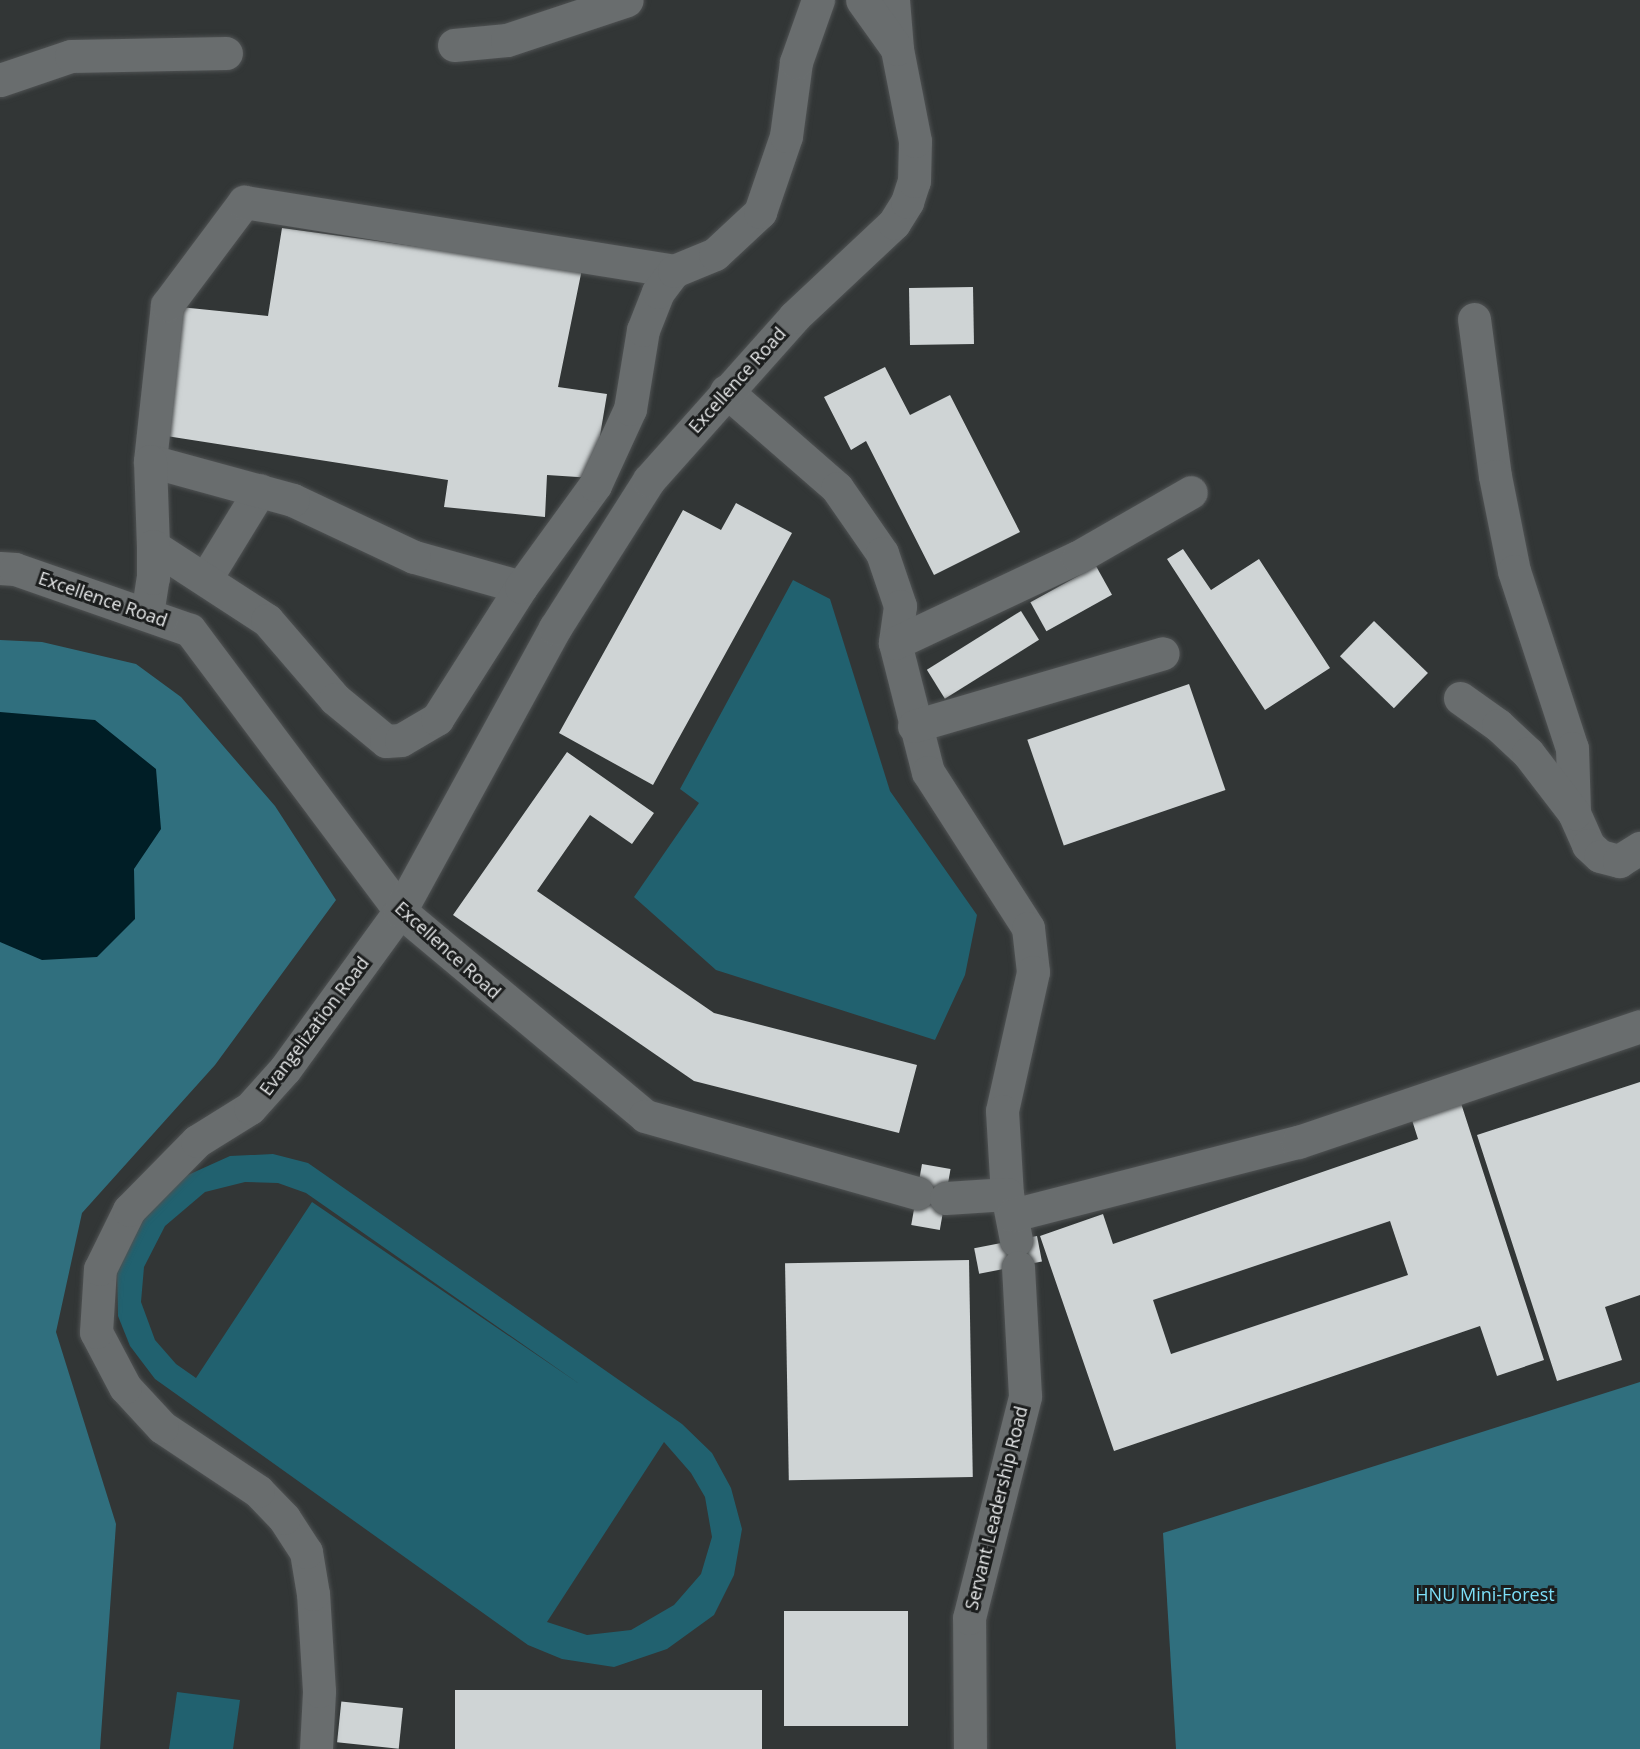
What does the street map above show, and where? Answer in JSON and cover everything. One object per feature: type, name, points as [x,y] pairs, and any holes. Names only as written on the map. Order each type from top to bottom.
[{"type":"street","points":[[454,45],[507,40],[627,0]]},
{"type":"street","points":[[153,546],[206,578],[267,620],[335,699],[386,741],[401,740],[437,720],[521,587],[595,485],[630,409],[643,330],[658,292],[674,271],[715,254],[760,212],[786,136],[796,62],[818,0]]},
{"type":"street","points":[[862,0],[897,49]]},
{"type":"street","name":"Excellence Road","points":[[400,911],[555,628],[649,480],[794,317],[894,224],[914,181],[915,141],[897,49],[893,0]]},
{"type":"street","points":[[0,81],[71,56],[226,53]]},
{"type":"street","points":[[147,614],[153,578],[150,461],[167,305],[244,202],[674,271]]},
{"type":"street","points":[[1474,319],[1495,476],[1514,571],[1572,748],[1574,813]]},
{"type":"street","name":"Servant Leadership Road","points":[[726,391],[837,488],[882,553],[900,606],[895,643],[914,726],[928,772],[1028,928],[1033,972],[1002,1112],[1025,1396],[969,1618],[970,1749]]},
{"type":"street","points":[[150,461],[260,490],[326,513],[414,557],[521,587]]},
{"type":"street","points":[[206,578],[260,490]]},
{"type":"street","points":[[895,643],[1078,556],[1191,492]]},
{"type":"street","name":"Excellence Road","points":[[0,568],[15,569],[190,630],[400,911],[645,1116],[931,1195],[1013,1229],[1298,1142],[1640,1026]]},
{"type":"street","points":[[914,726],[1163,653]]},
{"type":"street","points":[[1460,698],[1498,725],[1528,753],[1574,813],[1588,845],[1600,856],[1620,861],[1640,848]]},
{"type":"street","name":"Evangelization Road","points":[[316,1749],[319,1691],[313,1594],[306,1552],[284,1518],[258,1491],[162,1427],[125,1388],[96,1332],[100,1269],[129,1210],[197,1141],[250,1108],[285,1069],[400,911]]},
{"type":"shaded area","points":[[793,580],[830,599],[890,791],[977,915],[965,975],[935,1040],[716,970],[634,897],[699,803],[680,789]]},
{"type":"shaded area","points":[[0,712],[95,720],[156,769],[161,829],[134,869],[135,919],[97,957],[42,960],[0,942]]},
{"type":"shaded area","points":[[273,1154],[308,1163],[682,1424],[712,1453],[731,1488],[742,1529],[734,1575],[714,1615],[667,1649],[614,1667],[562,1659],[528,1645],[155,1379],[130,1346],[118,1316],[117,1272],[139,1215],[179,1179],[230,1156]],"holes":[[[245,1182],[278,1183],[306,1193],[581,1385],[312,1202],[196,1378],[176,1364],[155,1340],[141,1302],[144,1267],[165,1226],[205,1192]],[[664,1442],[691,1473],[705,1497],[712,1537],[701,1574],[674,1605],[631,1630],[587,1635],[547,1622]]]},
{"type":"shaded area","points":[[177,1692],[240,1700],[233,1749],[169,1749]]},
{"type":"green space","points":[[0,640],[42,642],[136,664],[181,697],[275,806],[336,900],[215,1065],[82,1213],[56,1332],[116,1524],[100,1749],[0,1749]]},
{"type":"green space","name":"HNU Mini-Forest","points":[[1640,1382],[1640,1749],[1176,1749],[1163,1533]]},
{"type":"building","points":[[282,228],[582,269],[558,387],[607,394],[593,478],[547,475],[545,517],[444,507],[448,480],[160,435],[180,307],[268,316]]},
{"type":"building","points":[[973,287],[974,344],[910,345],[909,288]]},
{"type":"building","points":[[885,367],[910,415],[950,395],[1020,532],[934,575],[866,441],[851,450],[824,397]]},
{"type":"building","points":[[736,503],[792,533],[653,785],[559,733],[683,510],[721,530]]},
{"type":"building","points":[[1183,549],[1211,590],[1259,559],[1330,668],[1265,710],[1167,559]]},
{"type":"building","points":[[1096,566],[1112,595],[1046,631],[1030,602]]},
{"type":"building","points":[[1021,611],[1039,640],[945,699],[927,670]]},
{"type":"building","points":[[1374,621],[1428,673],[1394,708],[1340,656]]},
{"type":"building","points":[[1189,684],[1225,790],[1064,846],[1027,740]]},
{"type":"building","points":[[567,752],[654,813],[632,844],[590,815],[537,891],[714,1013],[917,1065],[899,1133],[694,1081],[453,915]]},
{"type":"building","points":[[1640,1082],[1640,1295],[1605,1307],[1622,1360],[1557,1381],[1477,1135]]},
{"type":"building","points":[[1459,1097],[1544,1360],[1497,1376],[1480,1326],[1114,1451],[1040,1236],[1103,1214],[1113,1244],[1418,1139],[1411,1117]],"holes":[[[1390,1221],[1408,1275],[1171,1354],[1153,1300]]]},
{"type":"building","points":[[922,1164],[951,1169],[940,1230],[911,1225]]},
{"type":"building","points":[[1037,1236],[1042,1262],[979,1274],[974,1248]]},
{"type":"building","points":[[969,1260],[973,1477],[789,1480],[785,1263]]},
{"type":"building","points":[[784,1611],[908,1611],[908,1726],[784,1726]]},
{"type":"building","points":[[455,1690],[762,1690],[762,1749],[455,1749]]},
{"type":"building","points":[[341,1702],[403,1708],[399,1749],[337,1742]]}]
